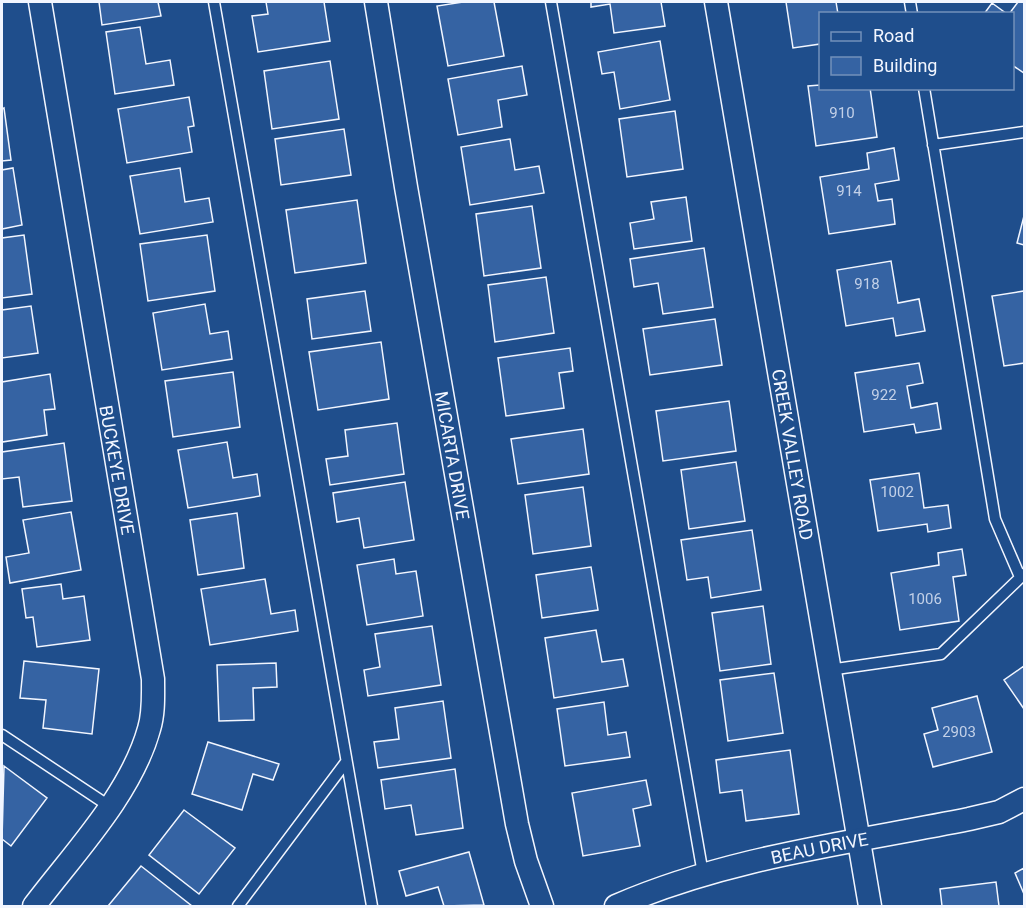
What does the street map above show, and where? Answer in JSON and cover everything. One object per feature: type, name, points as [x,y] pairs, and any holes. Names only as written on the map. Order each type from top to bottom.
[{"type":"street","name":"BUCKEYE DRIVE","points":[[34,906],[109,807],[131,774],[147,736],[153,704],[153,679],[40,2]]},
{"type":"street","name":"MICARTA DRIVE","points":[[376,2],[410,211],[517,824],[526,861],[542,906]]},
{"type":"street","name":"CREEK VALLEY ROAD","points":[[716,2],[870,906]]},
{"type":"street","name":"BEAU DRIVE","points":[[616,906],[703,874],[780,855],[980,817],[999,812],[1024,799]]},
{"type":"lane","points":[[214,2],[372,906]]},
{"type":"lane","points":[[551,2],[703,874]]},
{"type":"lane","points":[[829,670],[941,654],[1022,575],[995,519],[924,90]]},
{"type":"lane","points":[[933,145],[1024,132]]},
{"type":"lane","points":[[2,735],[109,807]]},
{"type":"lane","points":[[238,906],[346,762]]},
{"type":"building","points":[[99,2],[158,2],[161,16],[102,25]]},
{"type":"building","points":[[266,2],[324,2],[330,41],[258,52],[252,16],[268,14]]},
{"type":"building","points":[[463,2],[494,2],[504,56],[448,66],[437,6]]},
{"type":"building","points":[[591,2],[661,2],[665,26],[614,33],[610,4],[591,7]]},
{"type":"building","points":[[786,2],[836,2],[838,12],[819,12],[819,44],[793,48]]},
{"type":"building","points":[[1018,2],[1024,2],[1024,73],[1014,66],[1014,12],[1010,12]]},
{"type":"building","points":[[992,3],[1004,12],[985,12]]},
{"type":"building","points":[[140,27],[146,64],[170,60],[174,85],[115,94],[106,32]]},
{"type":"building","points":[[660,41],[670,100],[620,109],[614,72],[602,74],[598,52]]},
{"type":"building","points":[[330,61],[339,119],[272,129],[264,71]]},
{"type":"building","points":[[522,66],[527,95],[498,100],[502,127],[458,135],[448,79]]},
{"type":"building","points":[[819,85],[819,90],[870,90],[877,137],[816,146],[808,86]]},
{"type":"building","points":[[189,97],[194,126],[188,127],[192,152],[127,163],[118,109]]},
{"type":"building","points":[[4,108],[11,160],[2,161],[2,109]]},
{"type":"building","points":[[675,111],[683,169],[627,177],[619,119]]},
{"type":"building","points":[[344,129],[351,175],[281,185],[275,139]]},
{"type":"building","points":[[510,139],[515,170],[539,166],[544,193],[470,205],[461,147]]},
{"type":"building","points":[[894,148],[899,180],[875,184],[878,201],[892,199],[895,224],[829,234],[820,177],[869,169],[867,153]]},
{"type":"building","points":[[13,168],[22,225],[2,229],[2,170]]},
{"type":"building","points":[[180,168],[185,202],[209,198],[213,222],[140,234],[130,176]]},
{"type":"building","points":[[686,197],[692,241],[634,249],[630,223],[654,219],[651,202]]},
{"type":"building","points":[[357,200],[366,263],[295,273],[286,210]]},
{"type":"building","points":[[532,206],[541,268],[484,276],[476,214]]},
{"type":"building","points":[[1024,216],[1024,245],[1017,243]]},
{"type":"building","points":[[24,235],[32,294],[2,298],[2,238]]},
{"type":"building","points":[[207,235],[215,291],[148,301],[140,244]]},
{"type":"building","points":[[704,248],[713,307],[663,314],[658,283],[634,287],[630,259]]},
{"type":"building","points":[[891,261],[898,303],[919,299],[925,331],[896,336],[893,318],[846,326],[837,270]]},
{"type":"building","points":[[546,277],[554,333],[495,342],[488,285]]},
{"type":"building","points":[[365,291],[371,331],[312,339],[307,299]]},
{"type":"building","points":[[1024,291],[1024,363],[1004,366],[992,296]]},
{"type":"building","points":[[205,304],[210,334],[228,331],[232,359],[162,370],[153,313]]},
{"type":"building","points":[[31,306],[38,353],[2,358],[2,310]]},
{"type":"building","points":[[715,319],[722,365],[650,375],[643,329]]},
{"type":"building","points":[[381,342],[389,399],[318,410],[309,352]]},
{"type":"building","points":[[570,348],[573,371],[559,373],[564,408],[506,416],[498,358]]},
{"type":"building","points":[[919,363],[923,383],[907,386],[911,408],[937,403],[941,429],[916,433],[914,424],[864,432],[855,373]]},
{"type":"building","points":[[233,372],[240,427],[173,437],[165,381]]},
{"type":"building","points":[[50,374],[55,409],[44,410],[47,435],[2,442],[2,382]]},
{"type":"building","points":[[729,401],[736,451],[663,461],[656,411]]},
{"type":"building","points":[[397,423],[404,474],[330,485],[326,459],[348,456],[345,430]]},
{"type":"building","points":[[583,429],[589,474],[518,484],[511,439]]},
{"type":"building","points":[[227,442],[233,478],[257,474],[260,496],[188,508],[178,450]]},
{"type":"building","points":[[64,443],[72,501],[23,507],[19,477],[2,479],[2,452]]},
{"type":"building","points":[[736,462],[745,521],[689,529],[681,470]]},
{"type":"building","points":[[919,473],[924,508],[948,505],[951,528],[928,532],[927,524],[878,531],[870,480]]},
{"type":"building","points":[[405,482],[414,540],[364,548],[359,518],[337,522],[333,493]]},
{"type":"building","points":[[583,487],[591,546],[533,554],[525,495]]},
{"type":"building","points":[[71,512],[81,570],[10,583],[6,557],[29,553],[23,520]]},
{"type":"building","points":[[237,513],[244,568],[198,575],[190,520]]},
{"type":"building","points":[[752,530],[761,590],[711,598],[708,577],[687,580],[681,540]]},
{"type":"building","points":[[962,549],[966,575],[953,577],[959,621],[900,630],[891,573],[939,565],[938,553]]},
{"type":"building","points":[[394,559],[396,574],[416,571],[423,616],[367,625],[357,565]]},
{"type":"building","points":[[591,567],[598,610],[542,618],[536,575]]},
{"type":"building","points":[[265,579],[271,614],[295,610],[298,631],[210,645],[201,589]]},
{"type":"building","points":[[61,584],[63,599],[84,596],[90,640],[37,647],[33,617],[26,618],[22,589]]},
{"type":"building","points":[[763,606],[771,664],[720,671],[712,613]]},
{"type":"building","points":[[432,626],[441,685],[368,696],[364,670],[380,667],[375,634]]},
{"type":"building","points":[[596,630],[602,662],[623,659],[628,686],[554,698],[545,638]]},
{"type":"building","points":[[24,661],[99,669],[92,734],[43,728],[46,700],[20,698]]},
{"type":"building","points":[[276,663],[277,687],[253,688],[254,720],[219,721],[217,665]]},
{"type":"building","points":[[1024,666],[1024,709],[1004,680]]},
{"type":"building","points":[[774,673],[783,733],[728,741],[720,680]]},
{"type":"building","points":[[977,696],[992,752],[933,767],[924,734],[938,730],[932,708]]},
{"type":"building","points":[[443,701],[451,758],[378,768],[374,742],[399,739],[395,708]]},
{"type":"building","points":[[604,702],[608,735],[626,732],[630,757],[565,766],[557,709]]},
{"type":"building","points":[[208,742],[279,764],[273,780],[253,774],[242,810],[192,794]]},
{"type":"building","points":[[790,750],[799,814],[746,821],[742,790],[720,793],[716,760]]},
{"type":"building","points":[[4,766],[47,798],[11,846],[2,839]]},
{"type":"building","points":[[455,769],[463,828],[416,835],[411,805],[385,809],[381,780]]},
{"type":"building","points":[[646,780],[651,805],[633,809],[640,846],[583,856],[572,793]]},
{"type":"building","points":[[184,810],[235,848],[199,894],[149,855]]},
{"type":"building","points":[[469,852],[484,905],[444,906],[438,887],[406,896],[399,871]]},
{"type":"building","points":[[141,866],[192,906],[108,906]]},
{"type":"building","points":[[1024,868],[1024,894],[1015,873]]},
{"type":"building","points":[[996,882],[999,906],[942,906],[940,889]]}]
